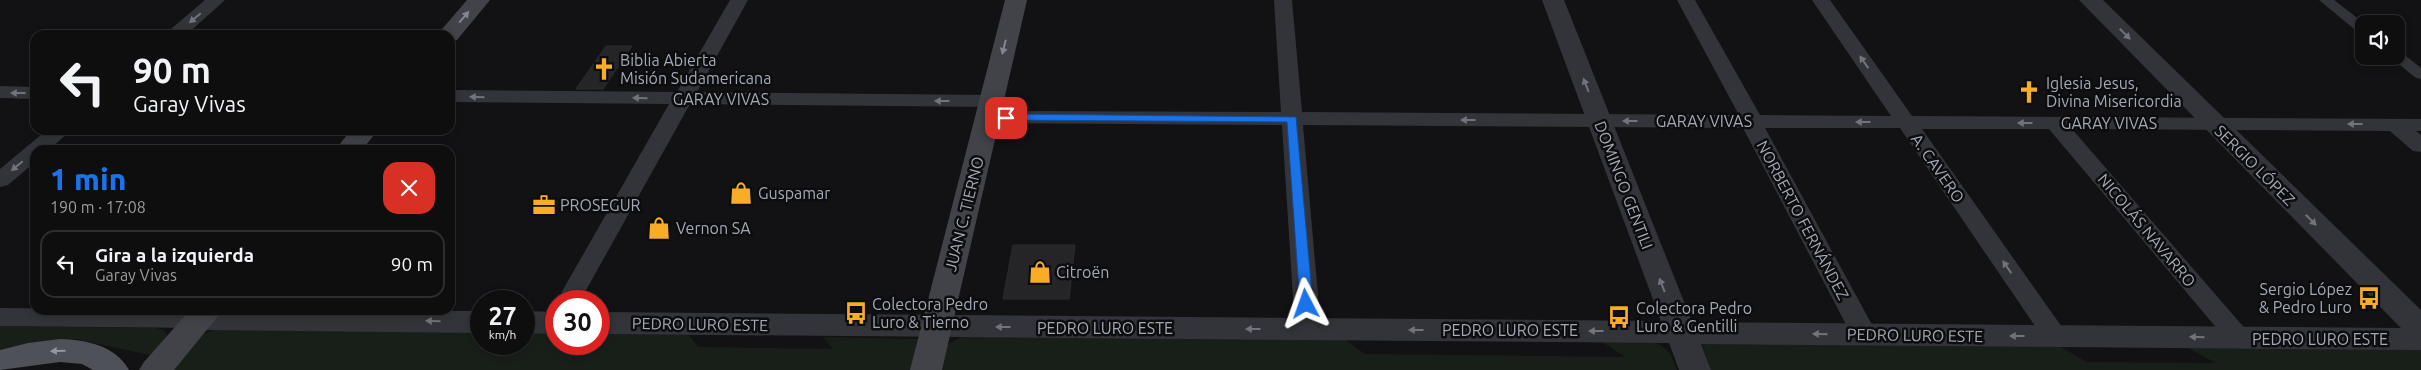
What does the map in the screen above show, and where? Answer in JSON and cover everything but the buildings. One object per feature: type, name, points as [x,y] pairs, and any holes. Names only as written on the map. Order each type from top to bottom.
[{"type":"main road","points":[[453,30],[479,0]]},
{"type":"main road","name":"JUAN C. TIERNO","points":[[926,370],[1016,0]]},
{"type":"main road","points":[[352,145],[362,135]]},
{"type":"main road","points":[[155,370],[204,315]]},
{"type":"main road","points":[[4,360],[32,354],[68,351],[95,356],[115,367]]},
{"type":"street","points":[[180,30],[216,0]]},
{"type":"street","points":[[574,290],[739,0]]},
{"type":"street","points":[[1284,0],[1308,329]]},
{"type":"street","name":"DOMINGO GENTILI","points":[[1553,0],[1695,370]]},
{"type":"street","name":"NORBERTO FERNÁNDEZ","points":[[1686,0],[1748,110],[1756,133],[1864,334]]},
{"type":"street","name":"A. CAVERO","points":[[1821,0],[2055,336]]},
{"type":"street","name":"SERGIO LÓPEZ","points":[[2090,0],[2421,330]]},
{"type":"street","points":[[2326,0],[2355,23]]},
{"type":"street","points":[[2405,62],[2421,75]]},
{"type":"street","points":[[0,92],[30,93]]},
{"type":"street","name":"GARAY VIVAS","points":[[455,96],[683,98],[1292,119],[2421,125]]},
{"type":"street","name":"NICOLÁS NAVARRO","points":[[2055,123],[2239,338]]},
{"type":"street","points":[[2395,125],[2421,146]]},
{"type":"street","points":[[42,145],[54,135]]},
{"type":"street","points":[[0,180],[30,155]]},
{"type":"street","points":[[0,317],[204,315],[470,322]]},
{"type":"street","name":"PEDRO LURO ESTE","points":[[610,323],[2421,339]]},
{"type":"shaded area","points":[[0,326],[156,328],[164,330],[167,335],[154,354],[150,355],[75,339],[58,340],[0,351]]},
{"type":"shaded area","points":[[219,329],[470,332],[470,355],[535,355],[535,333],[545,333],[545,355],[610,355],[610,334],[689,335],[698,347],[833,349],[823,337],[918,339],[911,370],[174,370],[202,334]]},
{"type":"shaded area","points":[[963,336],[1344,339],[1365,354],[1625,357],[1601,341],[1652,342],[1659,344],[1670,353],[1677,370],[940,370],[948,344]]},
{"type":"shaded area","points":[[1702,343],[2056,344],[2087,362],[2216,363],[2184,346],[2416,348],[2421,350],[2421,370],[1711,370]]},
{"type":"place","name":"Biblia Abierta Misión Sudamericana","points":[[604,69]]},
{"type":"place","name":"Iglesia Jesus, Divina Misericordia","points":[[2029,92]]},
{"type":"place","name":"Guspamar","points":[[741,193]]},
{"type":"place","name":"PROSEGUR","points":[[544,205]]},
{"type":"place","name":"Vernon SA","points":[[659,228]]},
{"type":"place","name":"Citroën","points":[[1040,272]]},
{"type":"place","name":"Sergio López & Pedro Luro","points":[[2369,298]]},
{"type":"place","name":"Colectora Pedro Luro & Tierno","points":[[856,313]]},
{"type":"place","name":"Colectora Pedro Luro & Gentilli","points":[[1619,317]]},
{"type":"route","points":[[1006,118],[1292,119],[1306,304]]}]
